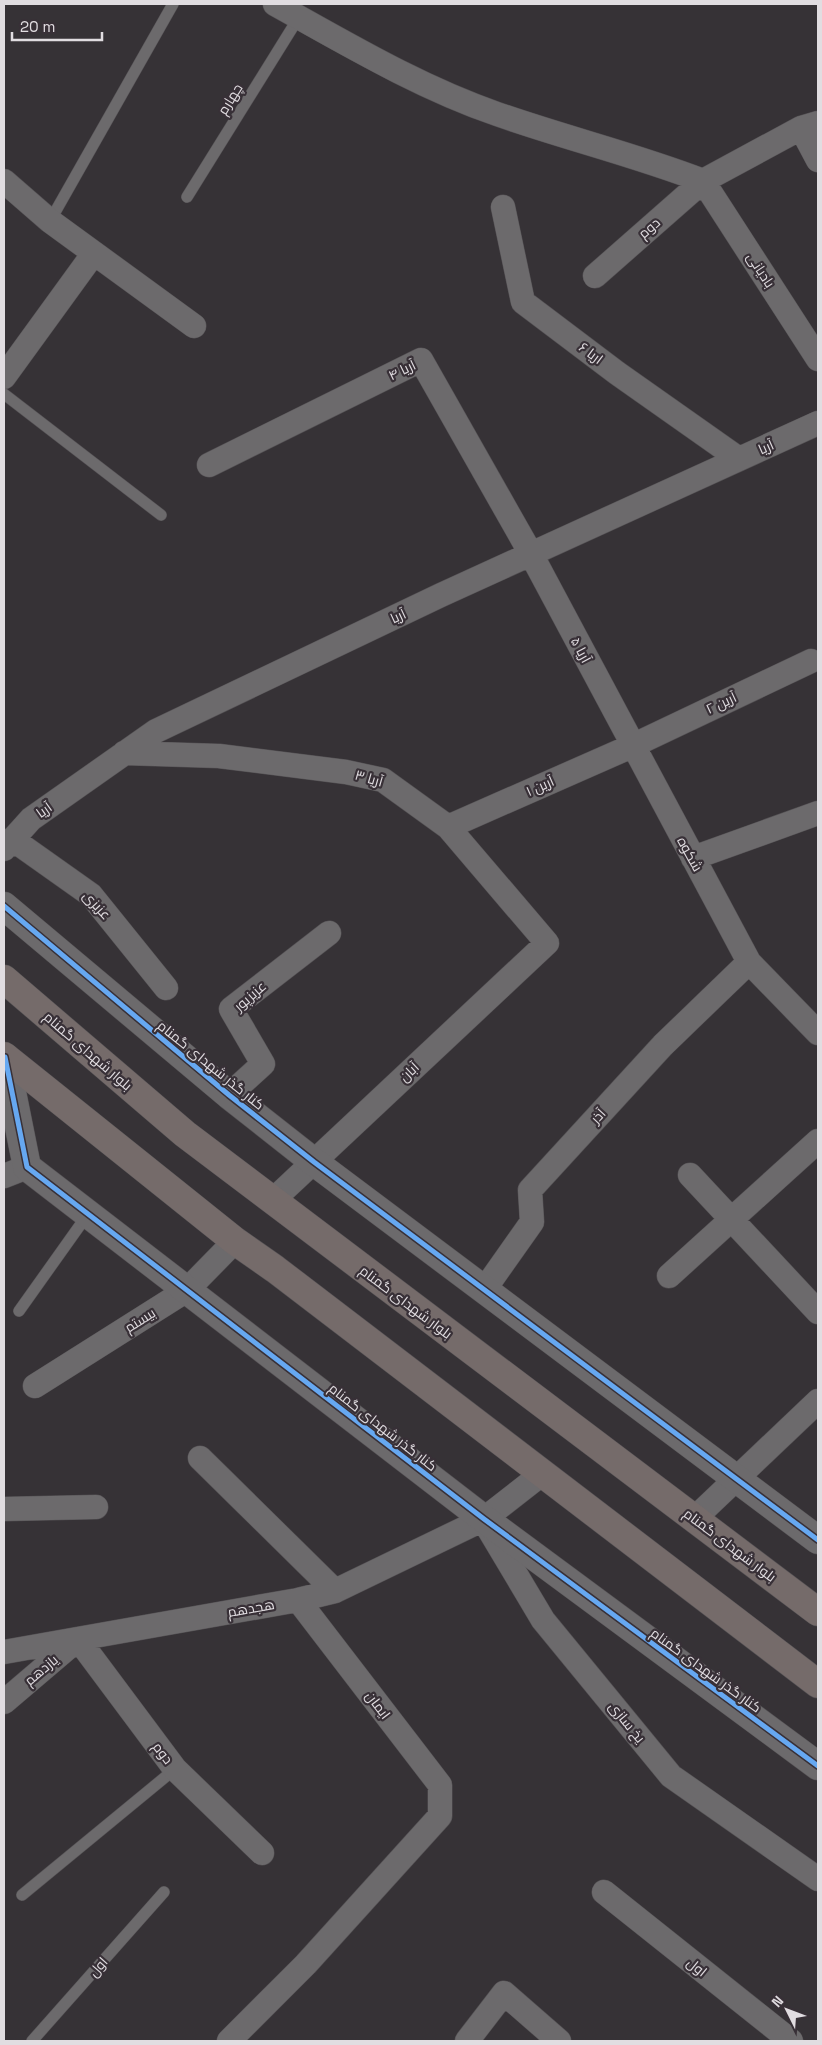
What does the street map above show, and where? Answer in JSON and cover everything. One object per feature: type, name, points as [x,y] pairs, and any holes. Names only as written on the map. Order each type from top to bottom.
[{"type":"highway","name":"بلوار شهدای گمنام","points":[[4,979],[180,1129],[272,1201],[818,1612]]},
{"type":"highway","points":[[4,1057],[235,1241],[543,1473],[818,1684]]},
{"type":"street","points":[[276,4],[396,71],[495,114],[653,161],[703,181]]},
{"type":"street","points":[[810,126],[818,160]]},
{"type":"street","name":"دوم","points":[[595,276],[703,181],[810,126]]},
{"type":"street","points":[[4,181],[50,221],[194,326]]},
{"type":"street","name":"بادیانی","points":[[703,181],[818,359]]},
{"type":"street","name":"اریا ۶","points":[[503,207],[523,302],[617,373],[738,460]]},
{"type":"street","points":[[4,377],[94,254]]},
{"type":"street","name":"آریا ۴","points":[[209,464],[421,360],[531,554]]},
{"type":"street","name":"آریا","points":[[8,844],[31,819],[156,731],[531,554],[818,423]]},
{"type":"street","name":"آریا ۵","points":[[531,554],[632,746]]},
{"type":"street","name":"آرین ۲","points":[[632,746],[811,660]]},
{"type":"street","name":"آرین ۱","points":[[448,827],[632,746]]},
{"type":"street","name":"شکوه","points":[[632,746],[749,962],[818,1033]]},
{"type":"street","name":"آریا ۳","points":[[124,753],[219,756],[346,772],[383,780],[448,827],[547,943]]},
{"type":"street","points":[[693,858],[818,813]]},
{"type":"street","name":"عزیزی","points":[[8,844],[90,895],[166,988]]},
{"type":"street","name":"کنار گذر شهدای گمنام","points":[[4,906],[229,1095],[314,1162],[818,1540]]},
{"type":"street","name":"عزیزپور","points":[[229,1095],[263,1064],[231,1009],[329,933]]},
{"type":"street","name":"آبان","points":[[272,1201],[547,943]]},
{"type":"street","name":"آذر","points":[[484,1290],[532,1222],[530,1190],[663,1045],[749,962]]},
{"type":"street","name":"کنار گذر شهدای گمنام","points":[[4,1057],[15,1172],[88,1214],[484,1520],[818,1766]]},
{"type":"street","points":[[669,1276],[818,1141]]},
{"type":"street","points":[[690,1175],[818,1312]]},
{"type":"street","name":"بیستم","points":[[35,1386],[187,1290],[235,1241]]},
{"type":"street","points":[[695,1518],[818,1401]]},
{"type":"street","points":[[200,1458],[334,1591]]},
{"type":"street","name":"هجدهم","points":[[4,1652],[298,1600],[334,1591],[484,1520],[543,1473]]},
{"type":"street","points":[[4,1509],[96,1507]]},
{"type":"street","name":"یخ سازی","points":[[484,1520],[543,1620],[671,1776],[818,1880]]},
{"type":"street","name":"ایمان","points":[[235,2039],[306,1964],[440,1816],[440,1785],[298,1600]]},
{"type":"street","name":"دوم","points":[[78,1639],[175,1769],[262,1853]]},
{"type":"street","name":"یازدهم","points":[[4,1702],[78,1639]]},
{"type":"street","name":"اول","points":[[604,1892],[791,2041]]},
{"type":"street","points":[[467,2041],[504,1993],[559,2041]]},
{"type":"lane","points":[[50,221],[172,4]]},
{"type":"lane","name":"چهارم","points":[[188,197],[299,17]]},
{"type":"lane","points":[[4,394],[161,515]]},
{"type":"lane","points":[[19,1311],[88,1214]]},
{"type":"lane","points":[[22,1895],[175,1769]]},
{"type":"lane","name":"اول","points":[[32,2041],[164,1892]]},
{"type":"cycle path","points":[[4,906],[229,1095],[314,1162],[818,1540]]},
{"type":"cycle path","points":[[5,1057],[27,1167],[484,1519],[818,1766]]}]
